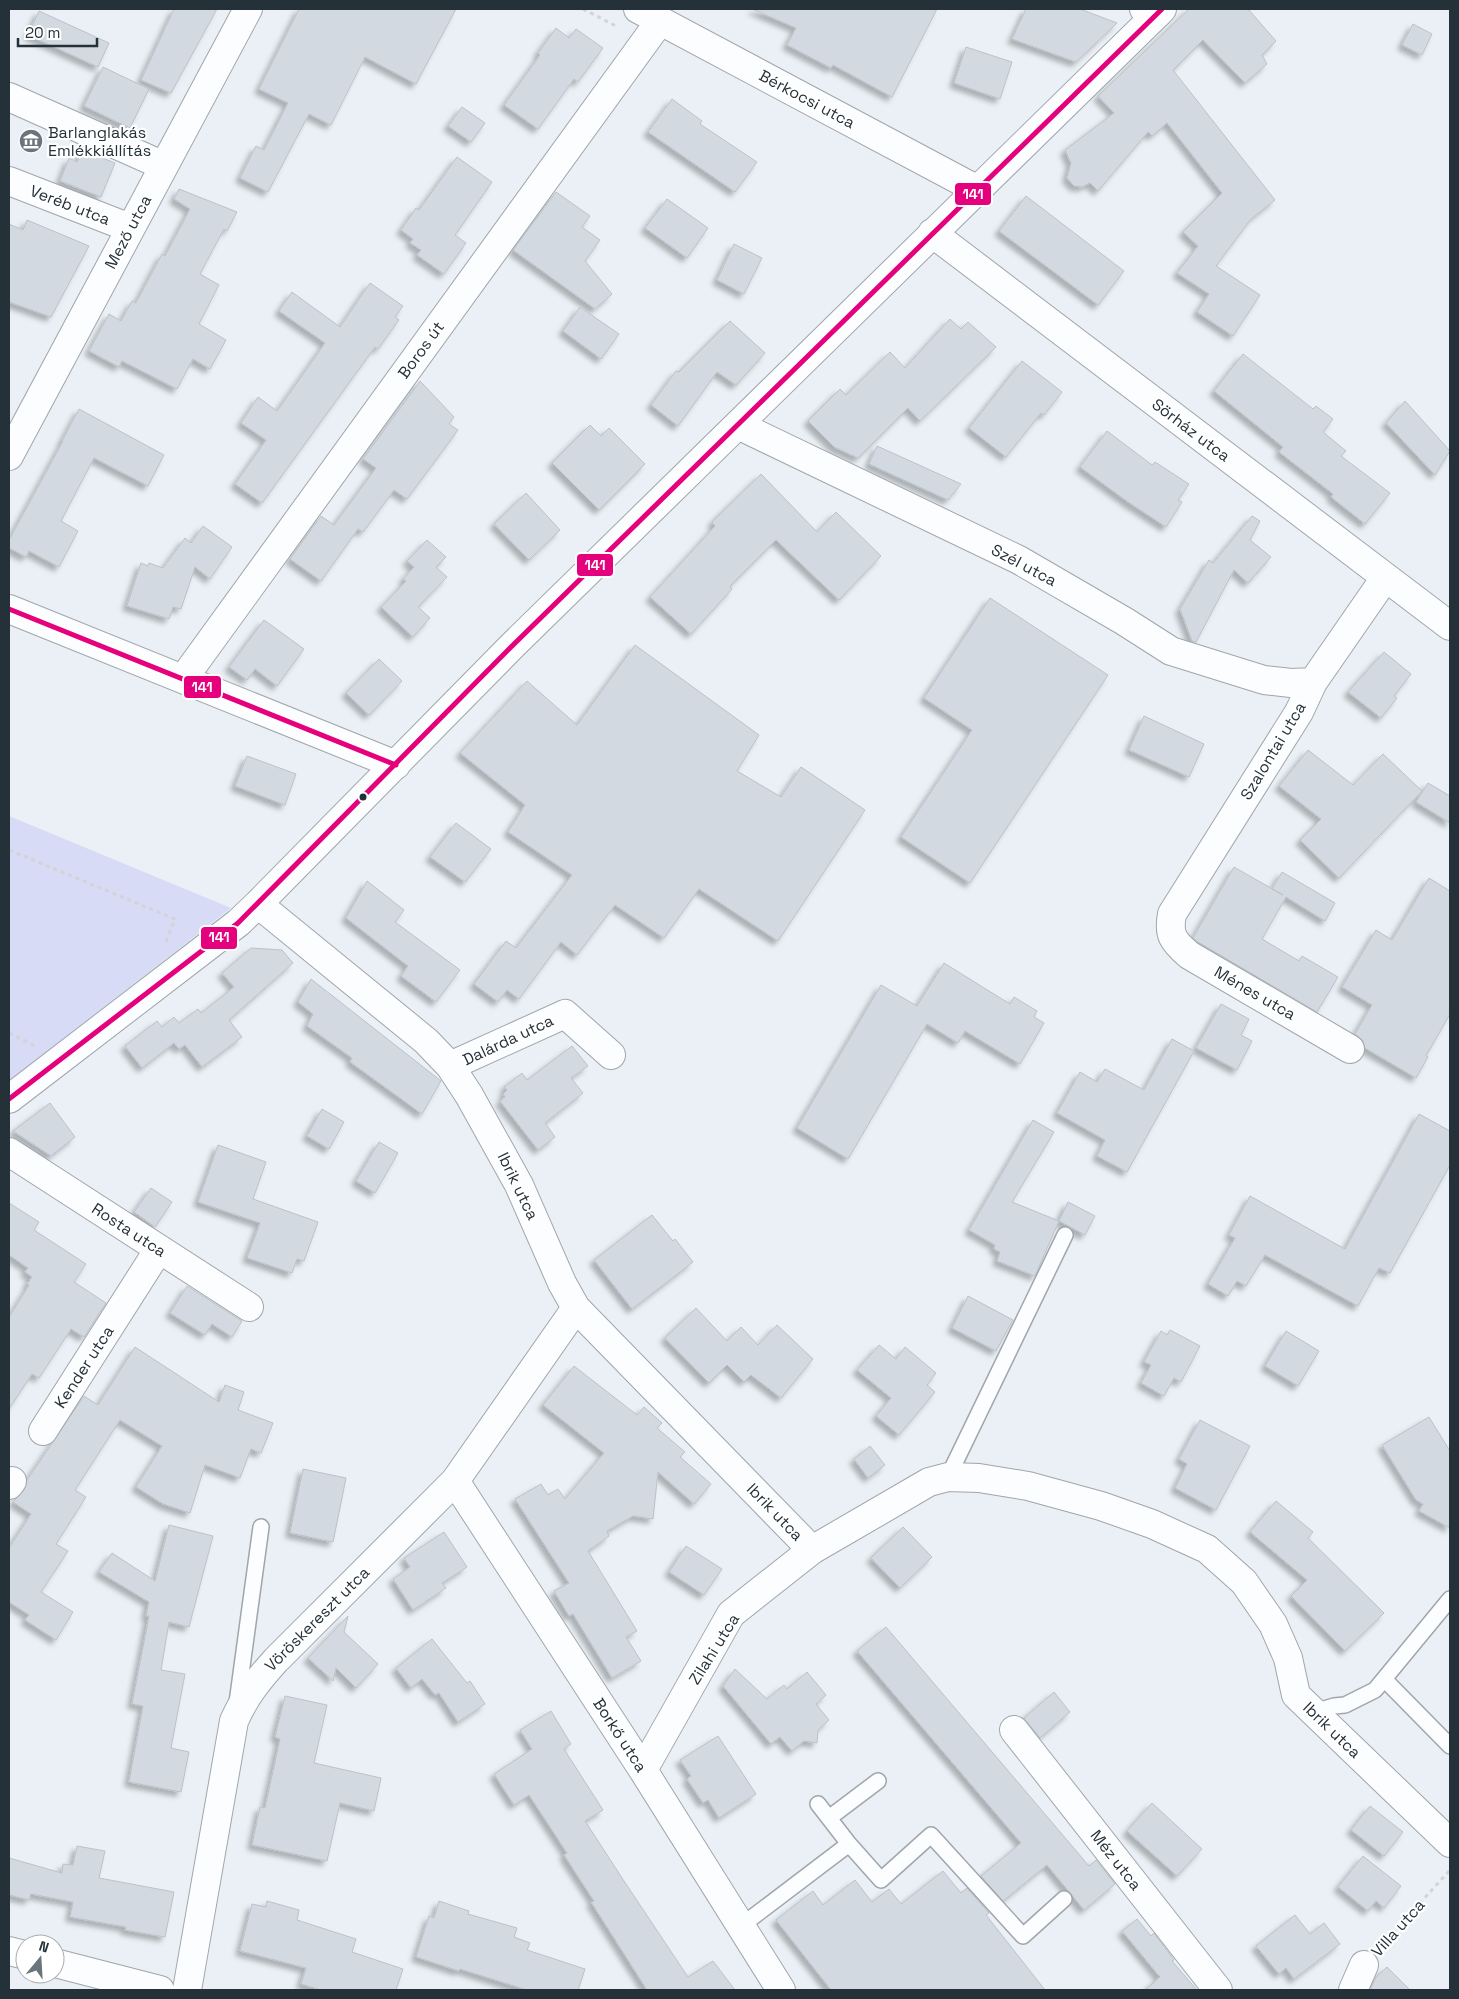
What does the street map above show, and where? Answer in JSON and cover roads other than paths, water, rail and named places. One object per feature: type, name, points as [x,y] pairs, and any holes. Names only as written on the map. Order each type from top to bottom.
[{"type":"street","name":"Mező utca","points":[[12,441],[164,166],[248,9]]},
{"type":"street","points":[[9,1100],[238,923],[258,904],[511,646],[738,425],[1155,10]]},
{"type":"street","name":"Bérkocsi utca","points":[[649,15],[976,189]]},
{"type":"street","name":"Boros út","points":[[183,679],[649,15]]},
{"type":"street","points":[[9,97],[164,166]]},
{"type":"street","name":"Veréb utca","points":[[9,181],[130,228]]},
{"type":"street","name":"Sörház utca","points":[[932,232],[1384,578],[1450,626]]},
{"type":"street","name":"Szél utca","points":[[738,425],[1019,560],[1124,621],[1171,651],[1264,680],[1291,683],[1313,682]]},
{"type":"street","name":"Szalontai utca","points":[[1170,928],[1172,914],[1299,712],[1313,682],[1384,578]]},
{"type":"street","points":[[9,609],[396,764]]},
{"type":"street","name":"Ibrik utca","points":[[258,904],[426,1041],[450,1066],[470,1095],[519,1185],[562,1283],[576,1308],[812,1550],[929,1482],[948,1477],[979,1478],[1028,1486],[1101,1506],[1152,1524],[1207,1549],[1244,1582],[1273,1624],[1288,1658],[1296,1695],[1450,1843]]},
{"type":"street","name":"Ménes utca","points":[[1170,928],[1176,943],[1189,955],[1350,1049]]},
{"type":"street","name":"Dalárda utca","points":[[450,1066],[565,1014],[610,1055]]},
{"type":"street","name":"Rosta utca","points":[[9,1152],[249,1307]]},
{"type":"street","name":"Kender utca","points":[[43,1431],[159,1249]]},
{"type":"street","name":"Vöröskereszt utca","points":[[187,1990],[234,1721],[243,1700],[258,1680],[455,1481],[576,1308]]},
{"type":"street","name":"Borkő utca","points":[[455,1481],[643,1770],[781,1990]]},
{"type":"street","name":"Zilahi utca","points":[[643,1770],[732,1614],[812,1550]]},
{"type":"street","name":"Méz utca","points":[[1014,1730],[1218,1990]]},
{"type":"street","name":"Villa utca","points":[[1353,1990],[1364,1965]]},
{"type":"street","points":[[65,1966],[160,1990]]},
{"type":"lane","points":[[948,1477],[1065,1235]]},
{"type":"lane","points":[[234,1721],[262,1527]]},
{"type":"lane","points":[[1314,1712],[1345,1705],[1375,1690],[1450,1599]]},
{"type":"lane","points":[[1385,1680],[1450,1746]]},
{"type":"lane","points":[[829,1818],[878,1781]]},
{"type":"lane","points":[[818,1804],[849,1844],[881,1880],[931,1834],[1023,1936],[1064,1899]]},
{"type":"lane","points":[[741,1926],[849,1844]]},
{"type":"place","name":"Barlanglakás Emlékkiállítás","points":[[31,141]]}]
